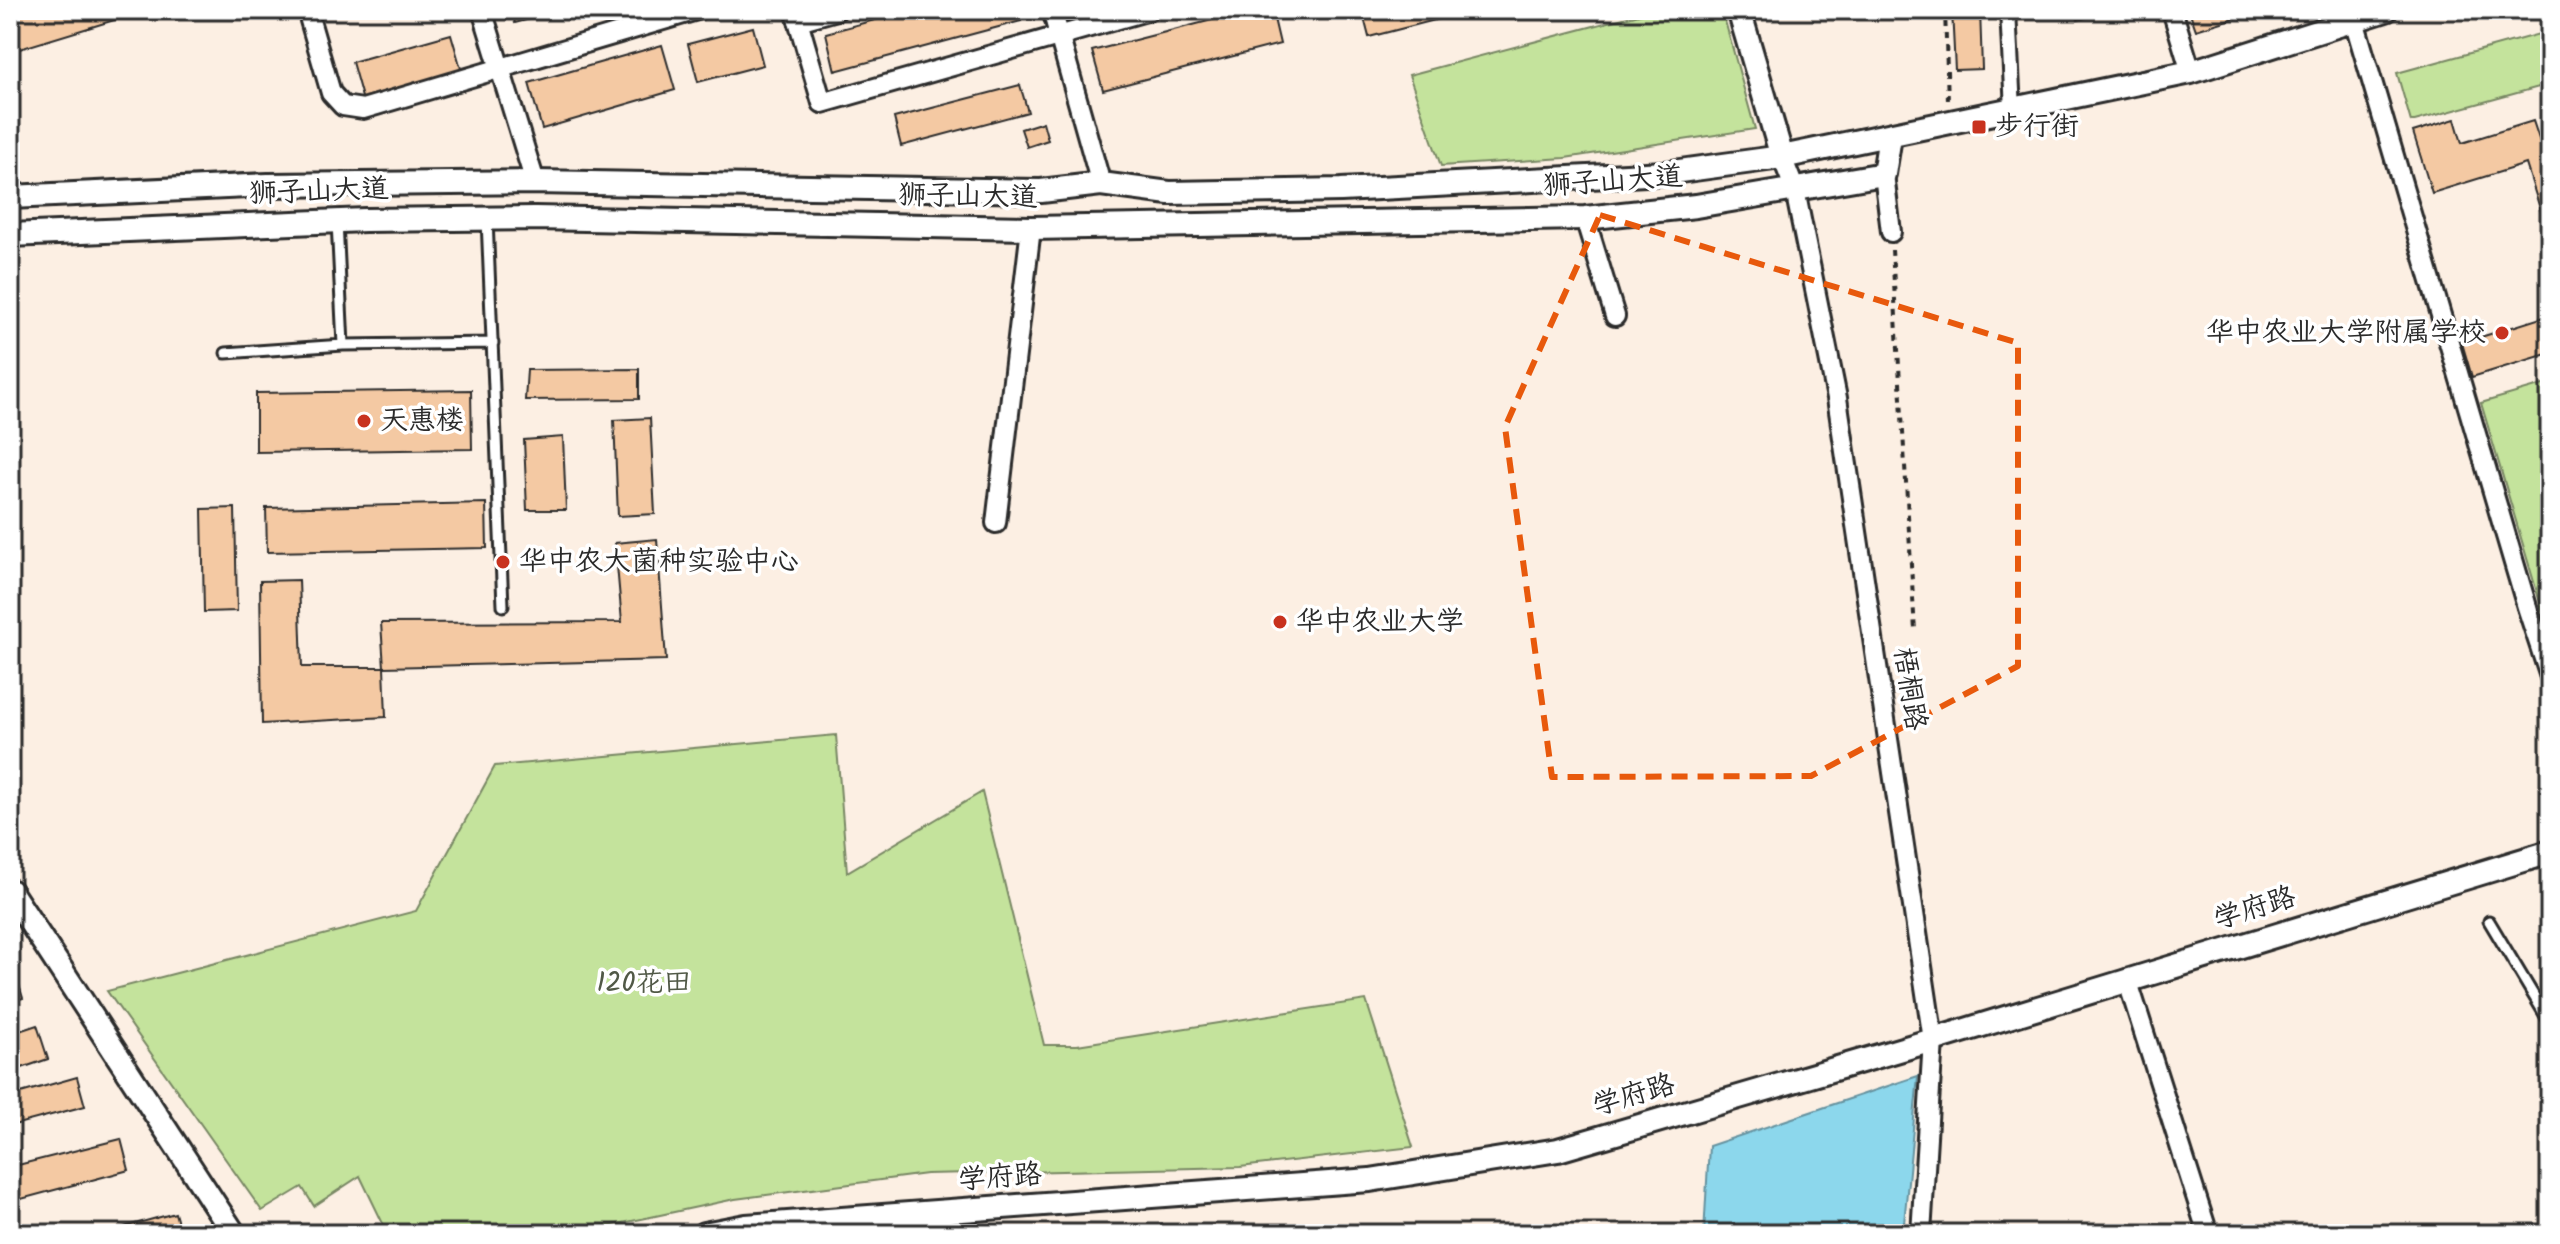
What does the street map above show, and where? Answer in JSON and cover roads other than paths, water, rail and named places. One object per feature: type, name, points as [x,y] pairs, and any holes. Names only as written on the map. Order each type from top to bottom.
[{"type":"street","points":[[307,10],[331,93],[343,106],[363,109],[697,10]]},
{"type":"street","points":[[482,10],[535,182]]},
{"type":"street","points":[[837,10],[796,16],[822,103],[1150,10]]},
{"type":"street","points":[[1052,10],[1101,184]]},
{"type":"street","points":[[1739,10],[1782,157]]},
{"type":"street","points":[[2008,10],[2013,110]]},
{"type":"street","points":[[2172,10],[2191,72]]},
{"type":"street","name":"狮子山大道","points":[[10,197],[268,185],[535,182],[1041,191],[1101,184],[1169,193],[1341,190],[1665,173],[1782,157],[2191,72],[2353,14],[2386,10]]},
{"type":"street","points":[[2353,14],[2522,592],[2550,677]]},
{"type":"street","points":[[1890,136],[1884,174],[1891,232]]},
{"type":"street","name":"梧桐路","points":[[1782,157],[1795,190],[1837,398],[1933,1040],[1921,1234]]},
{"type":"street","name":"狮子山大道","points":[[10,235],[337,221],[487,219],[1031,228],[1585,218],[1696,206],[1884,174]]},
{"type":"street","points":[[1585,218],[1615,316]]},
{"type":"street","points":[[996,523],[1031,228]]},
{"type":"street","name":"学府路","points":[[704,1234],[746,1226],[1385,1178],[1558,1150],[1933,1040],[2550,852]]},
{"type":"street","points":[[10,891],[234,1234]]},
{"type":"street","points":[[2127,979],[2208,1234]]},
{"type":"lane","points":[[487,219],[503,606]]},
{"type":"lane","points":[[337,221],[343,345]]},
{"type":"lane","points":[[226,353],[343,345],[493,343]]},
{"type":"lane","points":[[2489,921],[2550,1023]]},
{"type":"water","points":[[1918,1076],[1903,1234],[1704,1234],[1709,1146]]},
{"type":"place","name":"步行街","points":[[1979,127]]},
{"type":"place","name":"华中农业大学附属学校","points":[[2502,333]]},
{"type":"place","name":"天惠楼","points":[[364,421]]},
{"type":"place","name":"华中农大菌种实验中心","points":[[503,562]]},
{"type":"place","name":"华中农业大学","points":[[1280,622]]},
{"type":"park label","name":"120花田","points":[[644,983]]}]
